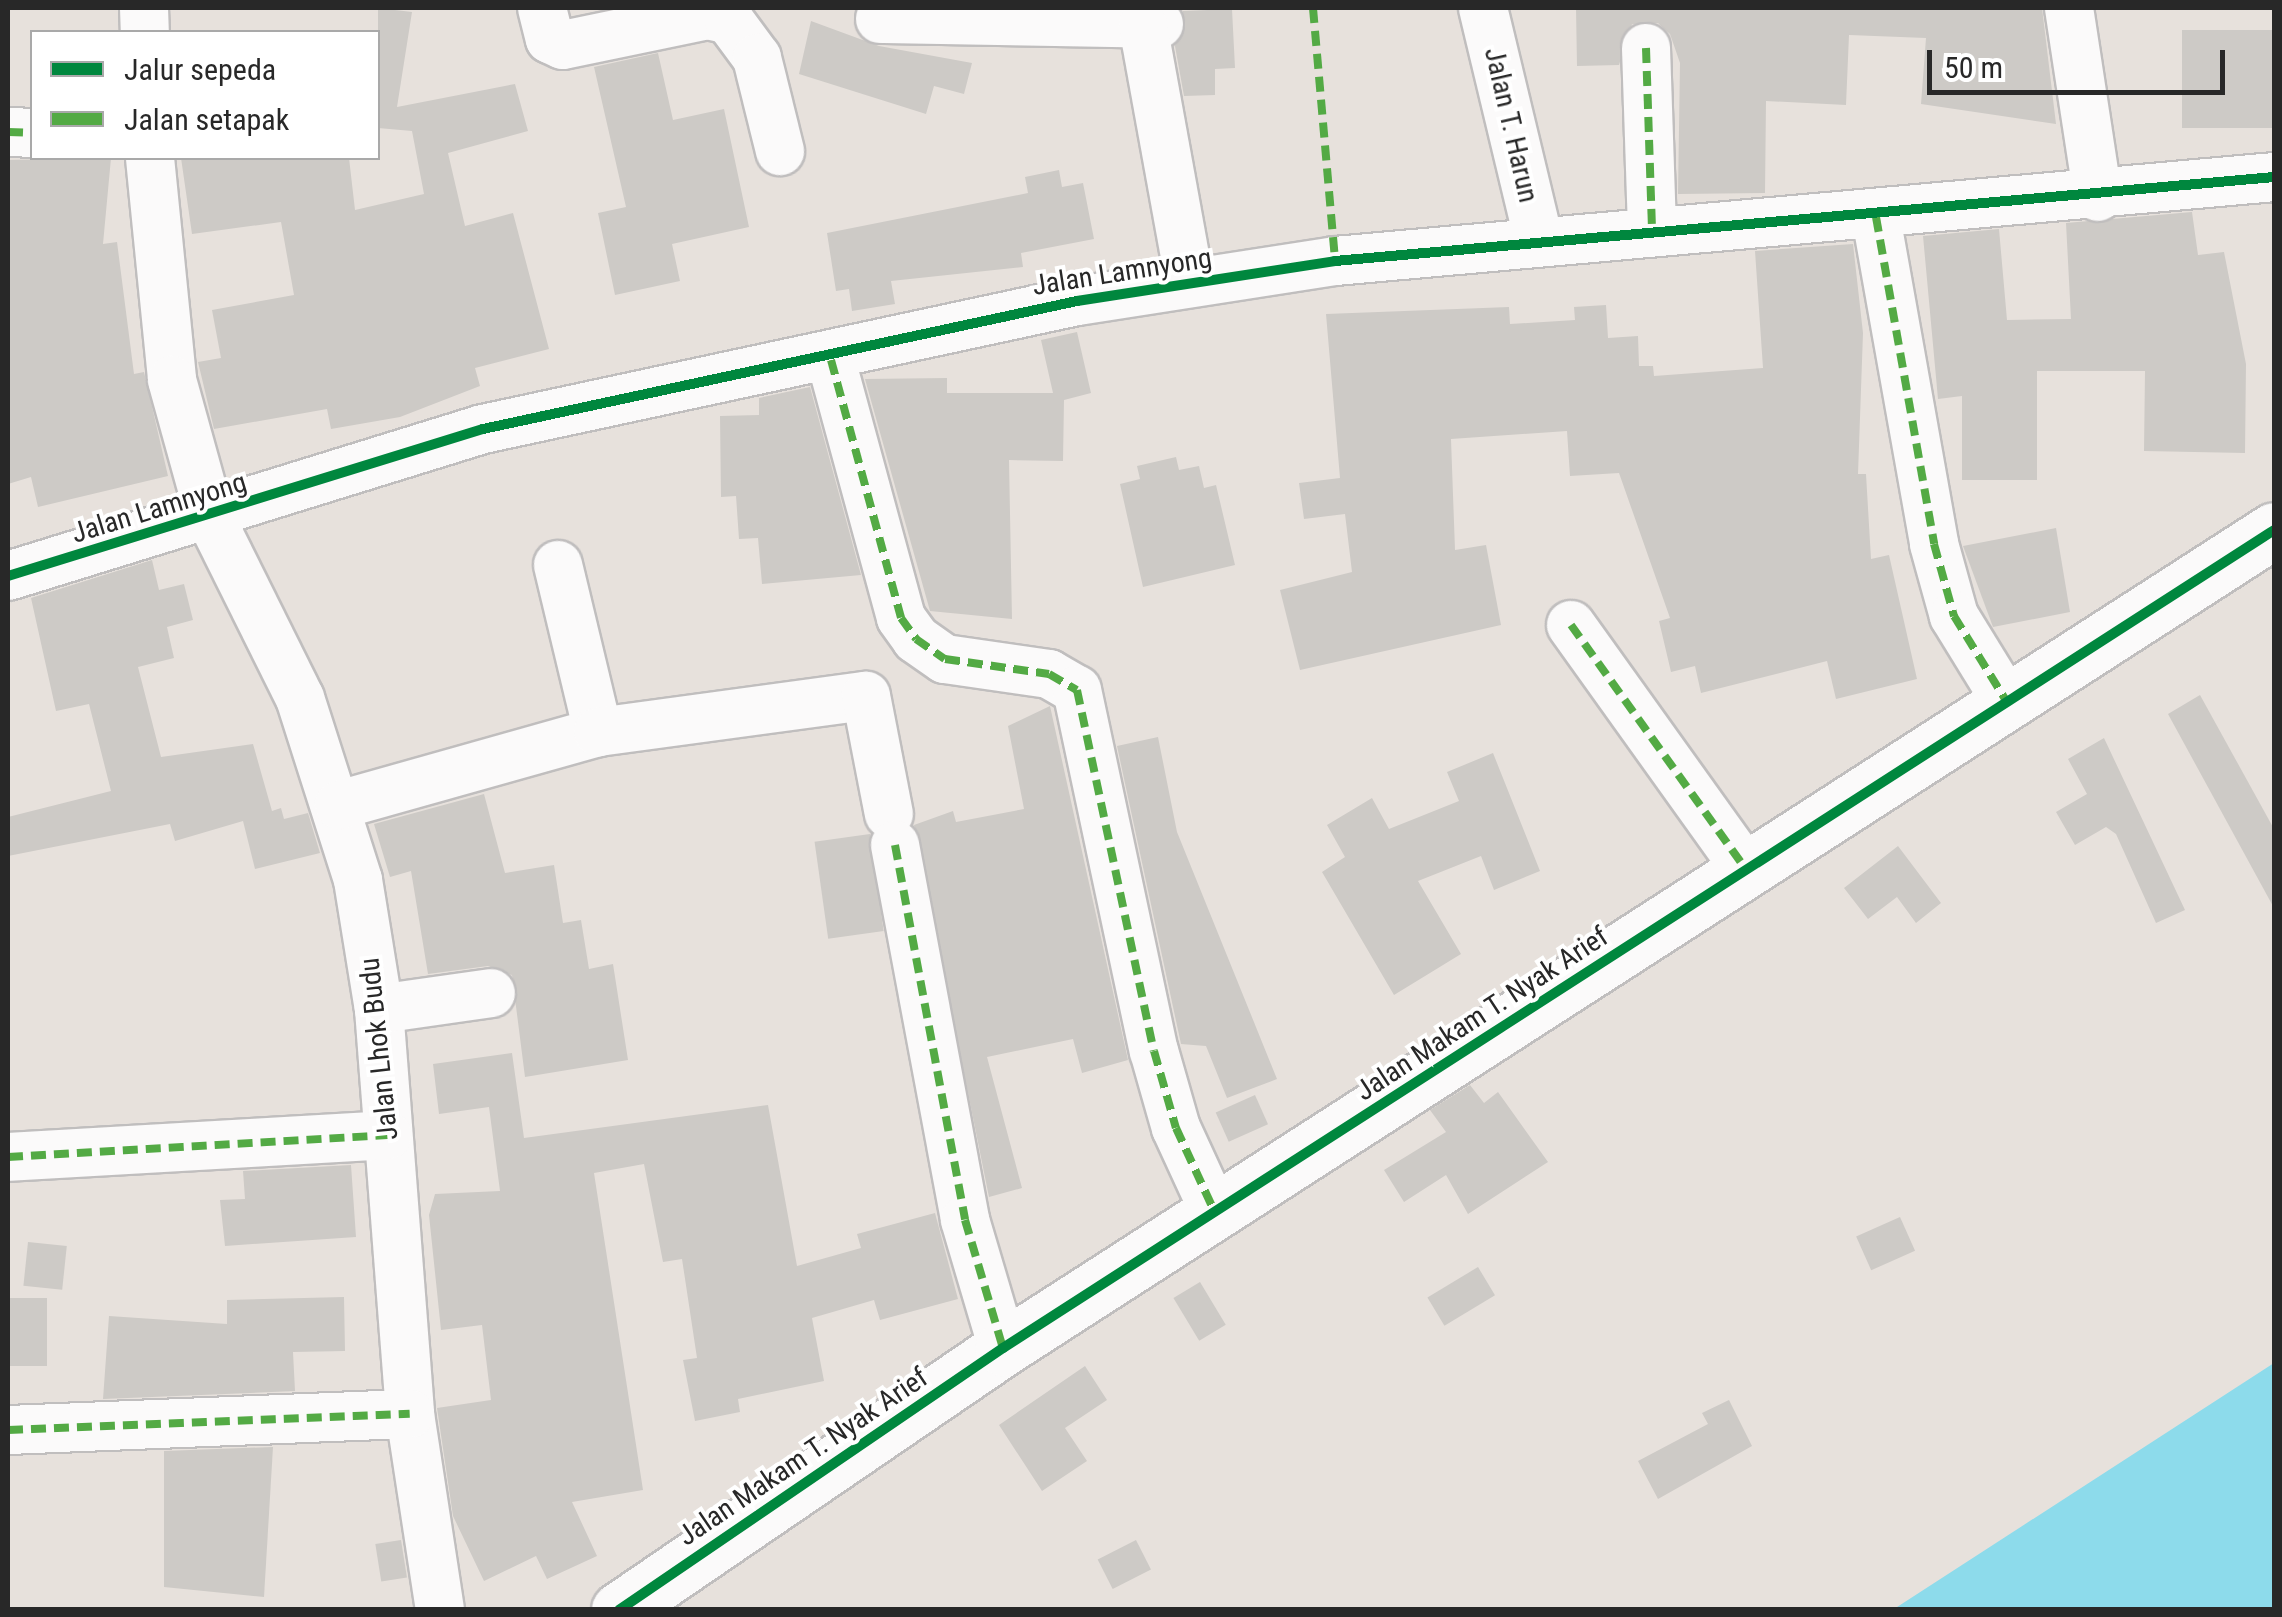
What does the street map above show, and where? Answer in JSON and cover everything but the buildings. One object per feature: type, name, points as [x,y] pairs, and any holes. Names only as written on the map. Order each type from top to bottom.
[{"type":"street","points":[[542,8],[550,39],[562,45],[708,16],[744,20],[780,151]]},
{"type":"street","name":"Jalan T. Harun","points":[[1482,8],[1538,242]]},
{"type":"street","points":[[2069,8],[2098,198]]},
{"type":"street","points":[[880,19],[1151,24],[1190,283]]},
{"type":"street","points":[[1646,48],[1652,229]]},
{"type":"street","name":"Jalan Lhok Budu","points":[[150,160],[172,380],[210,517],[300,698],[339,805],[379,1009],[410,1414],[440,1610]]},
{"type":"street","name":"Jalan Lamnyong","points":[[8,576],[210,517],[483,429],[832,360],[964,322],[1190,283],[1652,229],[1876,217],[2098,198],[2274,176]]},
{"type":"street","points":[[1876,217],[1934,544],[1954,616],[2005,699]]},
{"type":"street","points":[[832,360],[901,618],[916,639],[945,659],[1049,674],[1077,690],[1154,1051],[1216,1215]]},
{"type":"street","name":"Jalan Makam T. Nyak Arief","points":[[619,1610],[1003,1348],[1216,1215],[2005,699],[2274,530]]},
{"type":"street","points":[[558,566],[598,732]]},
{"type":"street","points":[[1571,626],[1746,869]]},
{"type":"street","points":[[339,805],[598,732],[866,696],[965,1220],[1003,1348]]},
{"type":"street","points":[[379,1009],[492,993]]},
{"type":"street","points":[[8,1157],[388,1135]]},
{"type":"street","points":[[8,1430],[410,1414]]},
{"type":"water","points":[[2274,1363],[2274,1609],[1894,1609]]},
{"type":"marked path","points":[[1313,8],[1335,261]]},
{"type":"marked path","points":[[1646,48],[1652,229]]},
{"type":"marked path","points":[[8,132],[30,133]]},
{"type":"marked path","points":[[1876,217],[1934,544],[1954,616],[2005,699]]},
{"type":"marked path","points":[[831,360],[901,618],[916,639],[945,659],[1049,674],[1077,690],[1154,1051],[1176,1128],[1216,1215]]},
{"type":"marked path","points":[[1571,625],[1746,869]]},
{"type":"marked path","points":[[895,845],[965,1220],[1003,1348]]},
{"type":"marked path","points":[[8,1157],[387,1135]]},
{"type":"marked path","points":[[8,1430],[410,1414]]},
{"type":"cycle path","points":[[8,576],[483,429],[1077,301],[1335,261],[2274,177]]},
{"type":"cycle path","points":[[619,1610],[1003,1348],[2274,530]]}]
